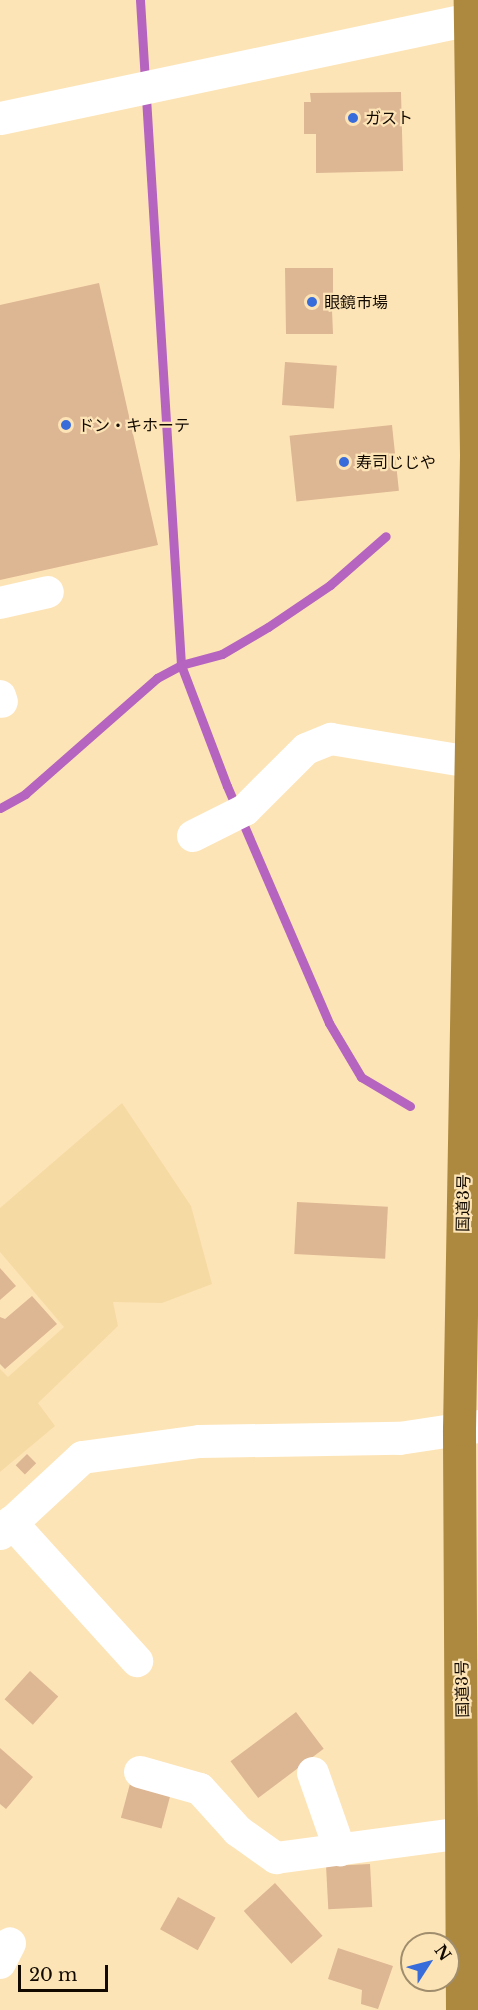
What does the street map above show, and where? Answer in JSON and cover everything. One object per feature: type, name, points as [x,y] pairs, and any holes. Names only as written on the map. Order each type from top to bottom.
[{"type":"highway","name":"国道3号","points":[[462,2010],[469,1427],[470,762],[477,455],[473,12]]},
{"type":"street","points":[[0,118],[473,12]]},
{"type":"street","points":[[0,603],[48,592]]},
{"type":"street","points":[[193,836],[238,813],[306,749],[331,739],[470,762]]},
{"type":"street","points":[[137,1661],[6,1528],[82,1456],[199,1442],[399,1438],[469,1427]]},
{"type":"street","points":[[140,1772],[200,1789],[238,1831],[276,1858],[464,1833]]},
{"type":"street","points":[[313,1773],[340,1850]]},
{"type":"shaded area","points":[[122,1103],[191,1206],[212,1284],[162,1303],[113,1302],[118,1326],[38,1403],[55,1426],[0,1472],[0,1369],[8,1377],[64,1327],[0,1252],[0,1208]]},
{"type":"building","name":"ガスト","points":[[401,92],[403,171],[316,173],[316,134],[304,134],[304,102],[311,102],[310,93]]},
{"type":"building","name":"眼鏡市場","points":[[285,268],[333,268],[333,294],[338,294],[339,310],[332,310],[333,334],[286,334]]},
{"type":"building","name":"ドン・キホーテ","points":[[99,283],[158,545],[0,580],[0,305]]},
{"type":"building","points":[[285,362],[337,366],[334,409],[282,405]]},
{"type":"building","name":"寿司じじや","points":[[392,425],[399,491],[296,501],[290,436]]},
{"type":"building","points":[[297,1202],[388,1207],[385,1259],[294,1254]]},
{"type":"building","points":[[0,1268],[16,1286],[0,1300]]},
{"type":"building","points":[[32,1296],[57,1324],[5,1369],[0,1364],[0,1317],[5,1319]]},
{"type":"building","points":[[27,1454],[36,1463],[25,1475],[16,1465]]},
{"type":"building","points":[[30,1671],[58,1696],[33,1725],[5,1699]]},
{"type":"building","points":[[296,1712],[324,1749],[258,1798],[231,1761]]},
{"type":"building","points":[[0,1748],[33,1777],[6,1809],[0,1804]]},
{"type":"building","points":[[131,1780],[172,1791],[161,1829],[121,1818]]},
{"type":"building","points":[[370,1864],[372,1907],[328,1909],[326,1866]]},
{"type":"building","points":[[275,1883],[323,1936],[291,1964],[244,1911]]},
{"type":"building","points":[[178,1897],[216,1918],[198,1950],[160,1929]]},
{"type":"building","points":[[338,1948],[393,1966],[378,2009],[361,2004],[362,1990],[328,1979]]},
{"type":"waterway","points":[[140,0],[181,665],[227,786],[329,1023],[361,1077],[410,1106]]},
{"type":"waterway","points":[[0,808],[25,794],[157,678],[181,665],[222,654],[268,627],[330,585],[386,536]]},
{"type":"place","name":"ガスト","points":[[353,118]]},
{"type":"place","name":"眼鏡市場","points":[[312,302]]},
{"type":"place","name":"ドン・キホーテ","points":[[66,425]]},
{"type":"place","name":"寿司じじや","points":[[344,462]]}]
